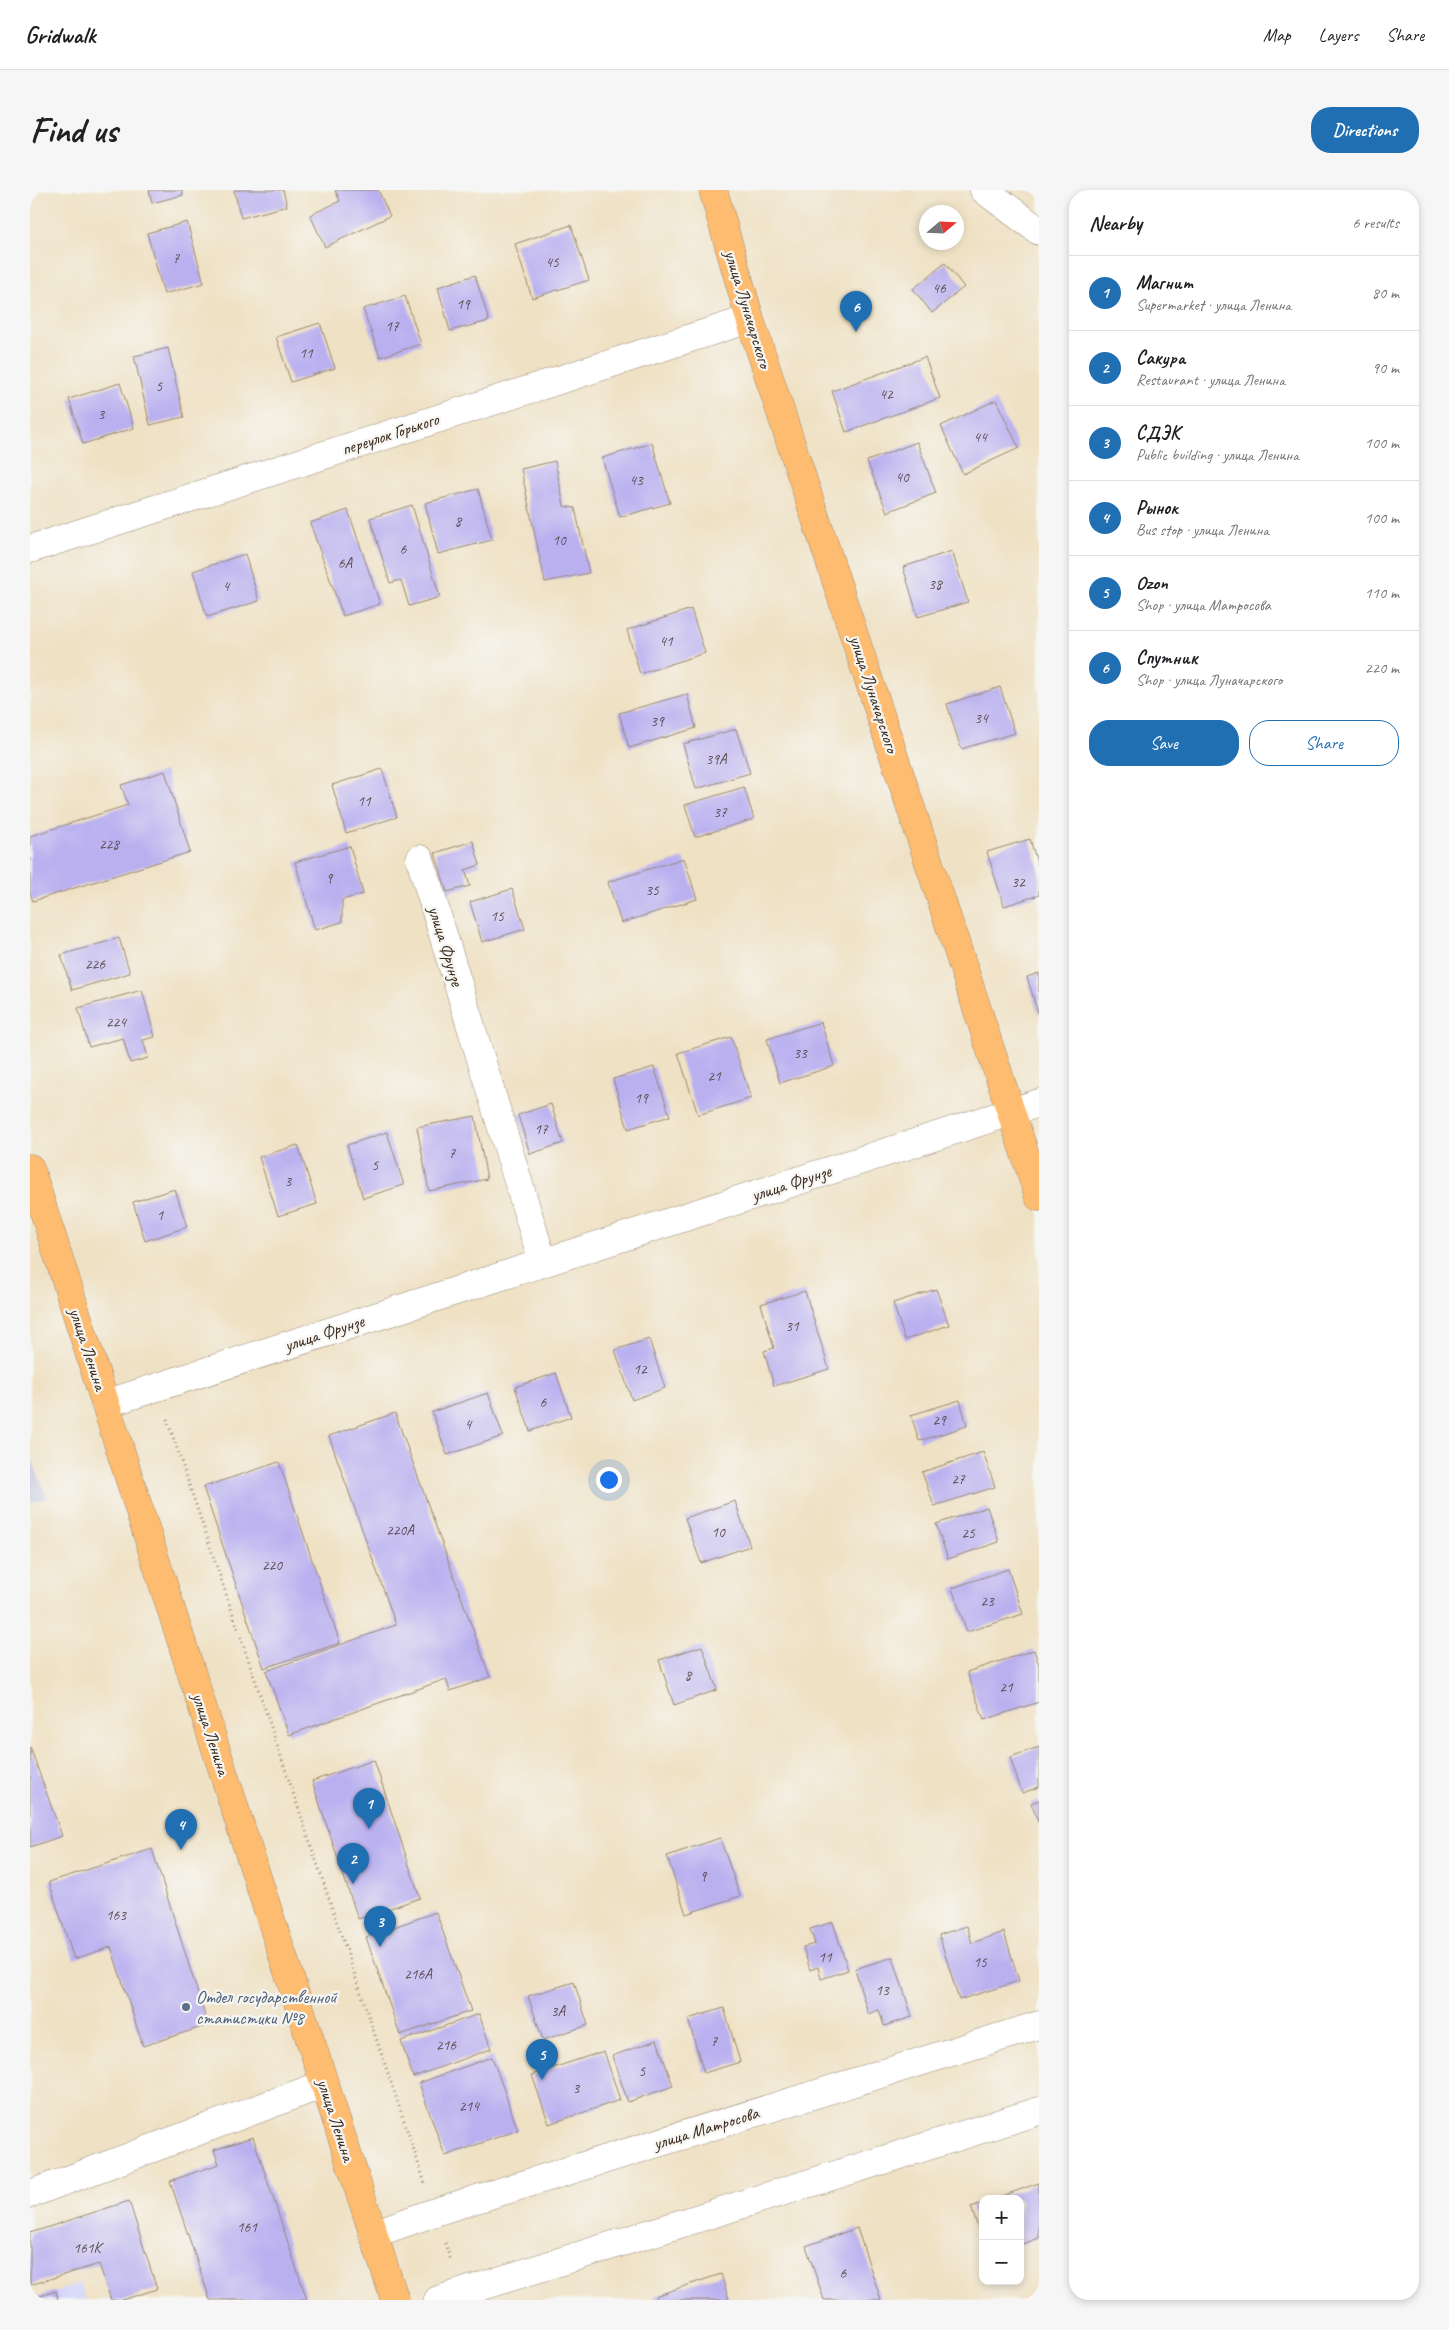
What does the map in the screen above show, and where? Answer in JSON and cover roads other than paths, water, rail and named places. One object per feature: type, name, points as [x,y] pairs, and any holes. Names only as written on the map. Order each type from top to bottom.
[{"type":"main road","name":"улица Луначарского","points":[[713,190],[750,319],[1039,1197]]},
{"type":"main road","name":"улица Ленина","points":[[30,1168],[395,2300]]},
{"type":"street","points":[[984,190],[1039,231]]},
{"type":"street","name":"переулок Горького","points":[[30,549],[750,319]]},
{"type":"street","name":"улица Фрунзе","points":[[420,859],[543,1263]]},
{"type":"street","name":"улица Фрунзе","points":[[105,1404],[1039,1103]]},
{"type":"street","name":"улица Матросова","points":[[373,2234],[435,2212],[1039,2025]]},
{"type":"street","points":[[30,2194],[324,2084]]},
{"type":"street","points":[[450,2296],[1039,2110]]},
{"type":"place","name":"Спутник","points":[[856,332]]},
{"type":"place","name":"Магнит","points":[[369,1829]]},
{"type":"place","name":"Рынок","points":[[181,1850]]},
{"type":"place","name":"Сакура","points":[[353,1884]]},
{"type":"place","name":"СДЭК","points":[[380,1947]]},
{"type":"place","name":"Отдел государственной статистики №8","points":[[186,2007]]},
{"type":"place","name":"Ozon","points":[[542,2080]]}]
